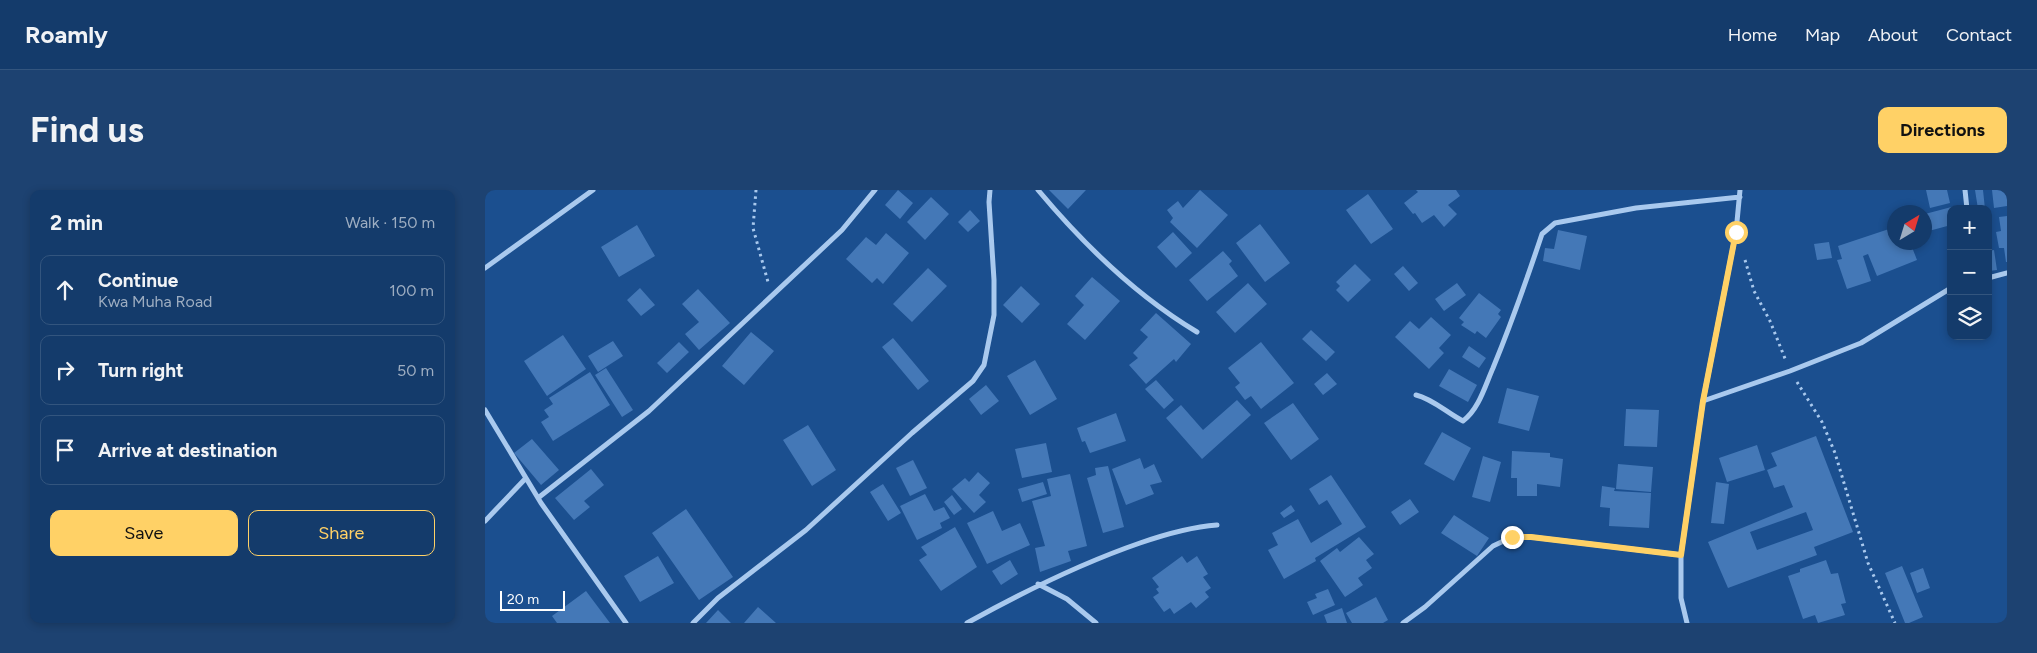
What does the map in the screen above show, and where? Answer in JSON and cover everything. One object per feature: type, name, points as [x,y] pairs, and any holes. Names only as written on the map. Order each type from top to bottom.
[{"type":"street","points":[[485,268],[593,190]]},
{"type":"street","points":[[538,498],[649,411],[842,230],[875,190]]},
{"type":"street","points":[[693,623],[718,598],[806,530],[912,433],[973,381],[984,365],[994,314],[990,190]]},
{"type":"street","points":[[1038,190],[1064,221],[1119,276],[1170,316],[1197,332]]},
{"type":"street","points":[[1687,623],[1681,598],[1681,555],[1703,401],[1736,232],[1740,190]]},
{"type":"street","points":[[1965,190],[1967,205]]},
{"type":"street","points":[[1416,395],[1427,397],[1463,421],[1470,416],[1482,394],[1507,333],[1542,234],[1555,223],[1636,208],[1740,198]]},
{"type":"street","points":[[1992,277],[2007,273]]},
{"type":"street","points":[[1703,401],[1790,371],[1861,343],[1947,290]]},
{"type":"street","points":[[485,410],[538,498],[627,623]]},
{"type":"street","points":[[485,521],[526,478]]},
{"type":"street","points":[[967,623],[1038,584],[1110,553],[1195,526],[1217,525]]},
{"type":"street","points":[[1403,623],[1425,607],[1493,546],[1512,537],[1531,537],[1681,555]]},
{"type":"street","points":[[1038,584],[1067,599],[1096,623]]},
{"type":"path","points":[[756,190],[753,228],[772,295]]},
{"type":"path","points":[[1744,257],[1754,291],[1770,322],[1790,371],[1822,422],[1835,453],[1868,563],[1895,623]]},
{"type":"building","points":[[898,190],[913,203],[900,219],[885,205]]},
{"type":"building","points":[[1049,190],[1086,190],[1068,209]]},
{"type":"building","points":[[1200,190],[1228,215],[1197,248],[1170,222],[1173,218],[1167,210],[1178,201],[1183,208]]},
{"type":"building","points":[[1416,190],[1456,190],[1460,196],[1448,205],[1457,214],[1444,227],[1434,215],[1422,223],[1404,203],[1418,192]]},
{"type":"building","points":[[1926,190],[1947,190],[1950,203],[1932,208],[1932,205],[1929,205]]},
{"type":"building","points":[[1975,190],[1983,190],[1985,205],[1977,205]]},
{"type":"building","points":[[1992,190],[2007,190],[2007,206],[1994,208]]},
{"type":"building","points":[[1368,194],[1393,229],[1371,244],[1346,210]]},
{"type":"building","points":[[931,197],[949,214],[925,240],[907,222]]},
{"type":"building","points":[[1947,208],[1947,226],[1932,230],[1932,212]]},
{"type":"building","points":[[970,210],[980,221],[968,232],[958,222]]},
{"type":"building","points":[[2007,216],[2006,262],[2004,248],[1999,248],[1996,232],[2001,231],[1999,217]]},
{"type":"building","points":[[1260,224],[1290,263],[1265,282],[1236,243]]},
{"type":"building","points":[[637,225],[655,256],[619,277],[601,247]]},
{"type":"building","points":[[1558,230],[1587,236],[1580,270],[1543,261],[1545,248],[1554,249]]},
{"type":"building","points":[[1887,230],[1887,250],[1913,250],[1917,260],[1877,276],[1868,254],[1863,256],[1871,281],[1847,289],[1837,260],[1842,259],[1838,246]]},
{"type":"building","points":[[1173,232],[1192,253],[1176,268],[1157,247]]},
{"type":"building","points":[[886,233],[909,253],[883,284],[877,278],[872,283],[846,259],[866,237],[876,245]]},
{"type":"building","points":[[1829,242],[1832,258],[1817,260],[1814,244]]},
{"type":"building","points":[[1992,250],[1994,250],[1997,270],[1992,271]]},
{"type":"building","points":[[1223,251],[1232,261],[1229,264],[1238,276],[1207,301],[1189,280]]},
{"type":"building","points":[[1355,264],[1371,280],[1348,302],[1336,290],[1340,286],[1336,282]]},
{"type":"building","points":[[1403,266],[1418,283],[1409,291],[1394,274]]},
{"type":"building","points":[[928,268],[947,286],[912,322],[893,304]]},
{"type":"building","points":[[1092,277],[1120,301],[1085,340],[1067,324],[1084,305],[1075,296]]},
{"type":"building","points":[[1248,283],[1267,304],[1235,333],[1216,312]]},
{"type":"building","points":[[1457,283],[1466,295],[1444,311],[1435,299]]},
{"type":"building","points":[[1021,286],[1040,304],[1022,323],[1003,305]]},
{"type":"building","points":[[640,288],[655,305],[641,316],[627,300]]},
{"type":"building","points":[[698,289],[730,323],[699,350],[685,334],[699,322],[682,304]]},
{"type":"building","points":[[1479,293],[1501,310],[1498,314],[1501,317],[1486,338],[1477,331],[1475,334],[1461,325],[1464,322],[1459,318]]},
{"type":"building","points":[[1156,313],[1191,344],[1176,362],[1174,359],[1146,384],[1129,365],[1138,358],[1133,353],[1148,337],[1140,330]]},
{"type":"building","points":[[1431,317],[1451,335],[1439,348],[1444,353],[1429,369],[1395,337],[1410,321],[1419,329]]},
{"type":"building","points":[[1311,330],[1335,352],[1326,361],[1302,339]]},
{"type":"building","points":[[751,332],[774,351],[744,385],[722,366]]},
{"type":"building","points":[[563,335],[586,369],[547,396],[524,361]]},
{"type":"building","points":[[893,338],[929,381],[918,390],[882,347]]},
{"type":"building","points":[[613,341],[623,356],[598,372],[588,356]]},
{"type":"building","points":[[679,342],[689,352],[667,373],[657,363]]},
{"type":"building","points":[[1261,342],[1294,383],[1261,409],[1251,396],[1245,400],[1235,387],[1240,383],[1228,368]]},
{"type":"building","points":[[1469,346],[1486,358],[1479,368],[1462,357]]},
{"type":"building","points":[[1035,360],[1057,399],[1030,415],[1007,376]]},
{"type":"building","points":[[606,368],[633,410],[622,417],[595,375]]},
{"type":"building","points":[[1449,369],[1477,385],[1468,402],[1439,386]]},
{"type":"building","points":[[590,372],[610,405],[553,441],[541,422],[549,417],[544,410],[553,404],[549,398]]},
{"type":"building","points":[[1327,373],[1337,384],[1323,395],[1314,384]]},
{"type":"building","points":[[1156,380],[1174,400],[1164,409],[1145,389]]},
{"type":"building","points":[[986,385],[999,401],[981,415],[969,399]]},
{"type":"building","points":[[1507,388],[1539,396],[1529,431],[1498,423]]},
{"type":"building","points":[[1237,400],[1251,415],[1202,459],[1166,418],[1181,405],[1203,430]]},
{"type":"building","points":[[1293,403],[1319,439],[1291,460],[1264,423]]},
{"type":"building","points":[[1626,409],[1659,410],[1657,447],[1624,446]]},
{"type":"building","points":[[1116,413],[1126,441],[1090,453],[1085,441],[1082,442],[1077,428]]},
{"type":"building","points":[[808,425],[836,470],[812,486],[783,440]]},
{"type":"building","points":[[1442,432],[1471,448],[1454,481],[1424,464]]},
{"type":"building","points":[[1816,436],[1853,532],[1814,547],[1817,555],[1728,588],[1708,542],[1793,507],[1784,485],[1774,488],[1767,470],[1777,466],[1771,453]],"holes":[[[1806,512],[1813,530],[1757,550],[1750,532]]]},
{"type":"building","points":[[532,439],[559,470],[541,485],[514,453]]},
{"type":"building","points":[[1046,443],[1052,472],[1022,478],[1015,449]]},
{"type":"building","points":[[1757,445],[1765,470],[1727,482],[1719,458]]},
{"type":"building","points":[[1512,451],[1550,453],[1550,457],[1563,459],[1560,487],[1537,484],[1537,496],[1517,496],[1517,478],[1511,478]]},
{"type":"building","points":[[1483,456],[1501,462],[1490,502],[1472,497]]},
{"type":"building","points":[[1140,458],[1144,469],[1154,464],[1162,482],[1150,485],[1154,494],[1126,505],[1112,469]]},
{"type":"building","points":[[913,460],[927,488],[910,496],[896,468]]},
{"type":"building","points":[[1618,464],[1653,467],[1651,492],[1616,489]]},
{"type":"building","points":[[1108,466],[1124,527],[1103,533],[1087,478],[1096,475],[1095,468]]},
{"type":"building","points":[[591,469],[604,485],[584,501],[590,507],[574,520],[555,498]]},
{"type":"building","points":[[978,472],[990,483],[979,495],[986,502],[974,513],[952,489],[965,478],[969,482]]},
{"type":"building","points":[[1070,474],[1087,546],[1068,551],[1071,561],[1040,572],[1035,548],[1045,546],[1032,501],[1051,496],[1047,479]]},
{"type":"building","points":[[1331,475],[1366,527],[1315,558],[1316,561],[1284,579],[1268,550],[1278,545],[1272,533],[1298,519],[1311,543],[1342,524],[1327,500],[1319,505],[1309,489]]},
{"type":"building","points":[[1043,482],[1047,494],[1022,502],[1018,489]]},
{"type":"building","points":[[1716,482],[1729,484],[1724,524],[1711,523]]},
{"type":"building","points":[[883,484],[901,513],[888,521],[870,492]]},
{"type":"building","points":[[1602,486],[1615,488],[1614,491],[1651,493],[1649,528],[1609,526],[1610,508],[1600,507]]},
{"type":"building","points":[[925,494],[934,511],[944,507],[950,518],[940,523],[942,528],[917,540],[900,506]]},
{"type":"building","points":[[952,495],[962,509],[954,515],[944,502]]},
{"type":"building","points":[[1410,499],[1419,512],[1400,525],[1391,512]]},
{"type":"building","points":[[1291,505],[1295,511],[1284,518],[1280,513]]},
{"type":"building","points":[[686,509],[733,577],[699,600],[652,533]]},
{"type":"building","points":[[993,511],[1002,531],[1020,523],[1030,545],[987,564],[967,523]]},
{"type":"building","points":[[1454,515],[1489,538],[1477,556],[1441,533]]},
{"type":"building","points":[[955,527],[977,567],[941,591],[919,560],[927,555],[921,547]]},
{"type":"building","points":[[1359,537],[1374,554],[1366,560],[1372,568],[1358,578],[1363,585],[1345,597],[1320,561],[1337,548],[1340,552]]},
{"type":"building","points":[[658,556],[674,583],[640,602],[624,576]]},
{"type":"building","points":[[1182,556],[1187,563],[1197,556],[1208,574],[1203,577],[1211,588],[1205,592],[1209,597],[1196,608],[1191,602],[1174,614],[1170,608],[1164,612],[1153,597],[1159,593],[1156,589],[1159,587],[1152,578]]},
{"type":"building","points":[[1010,560],[1018,574],[1001,585],[992,571]]},
{"type":"building","points":[[1826,560],[1831,574],[1838,573],[1846,603],[1841,604],[1845,615],[1818,623],[1815,615],[1803,619],[1788,576],[1800,572],[1800,569]]},
{"type":"building","points":[[1902,566],[1923,617],[1909,623],[1905,623],[1885,573]]},
{"type":"building","points":[[1923,568],[1930,588],[1917,593],[1910,573]]},
{"type":"building","points":[[1328,589],[1335,605],[1313,615],[1307,602],[1317,598],[1315,594]]},
{"type":"building","points":[[586,591],[610,623],[557,623],[552,616]]},
{"type":"building","points":[[1376,597],[1388,620],[1383,623],[1352,623],[1346,613]]},
{"type":"building","points":[[758,607],[776,623],[744,623]]},
{"type":"building","points":[[1342,608],[1347,623],[1327,623],[1324,615]]},
{"type":"building","points":[[718,610],[731,623],[706,623]]},
{"type":"route","points":[[1512,537],[1531,537],[1681,555],[1703,401],[1736,232]]}]
